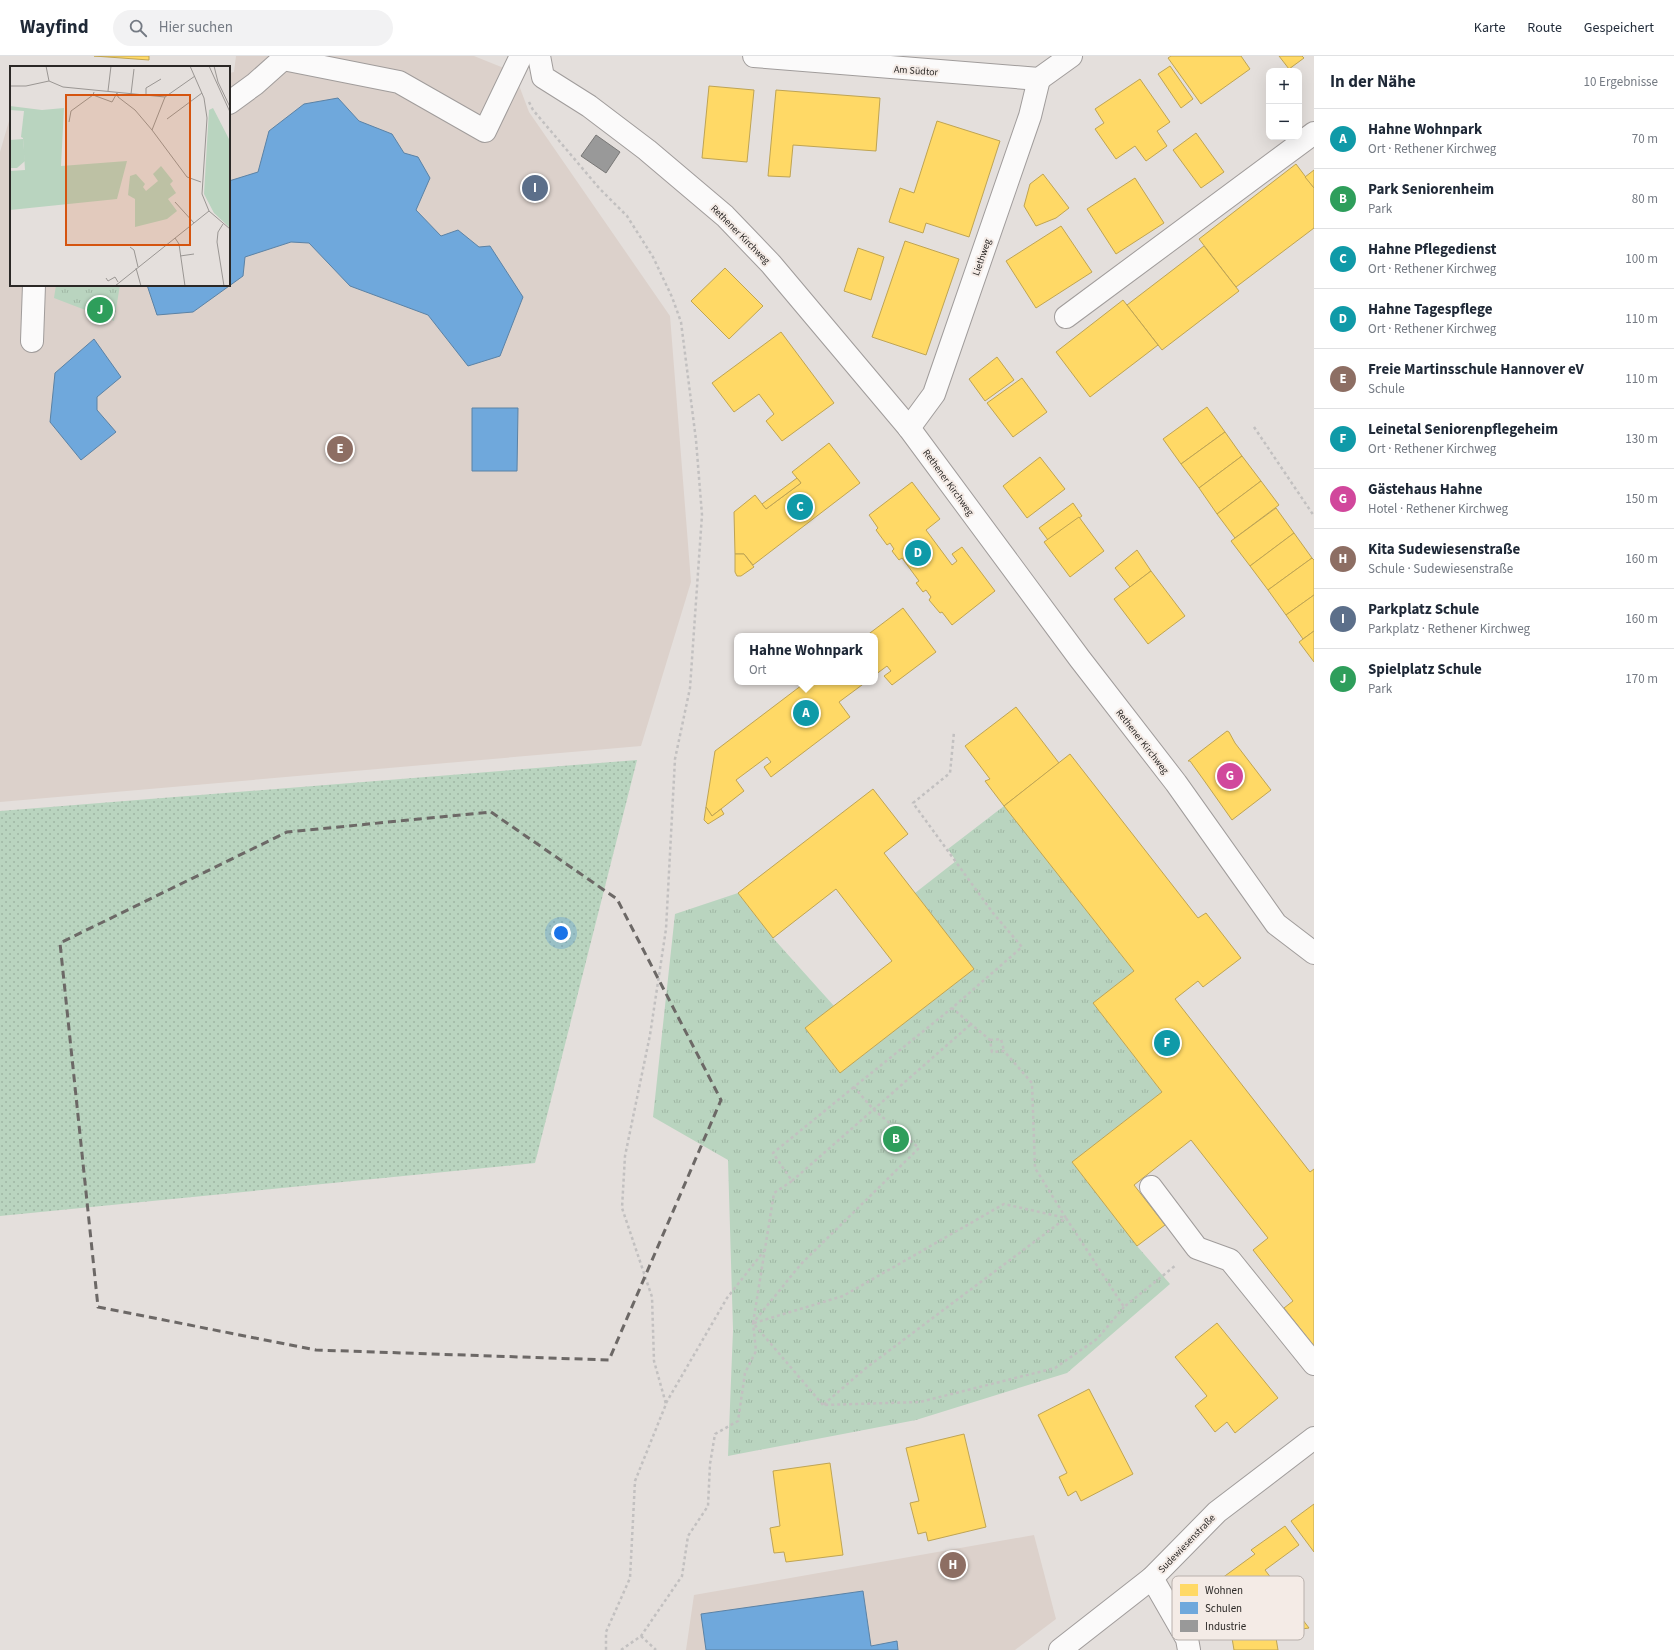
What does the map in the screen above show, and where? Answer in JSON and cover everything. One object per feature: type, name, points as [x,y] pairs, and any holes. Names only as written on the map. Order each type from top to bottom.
[{"type":"street","name":"Rethener Kirchweg","points":[[539,56],[543,77],[589,106],[647,150],[725,216],[771,264],[909,428],[1080,659],[1176,784],[1276,924],[1314,953]]},
{"type":"street","name":"Am Südtor","points":[[754,56],[838,60],[1039,79]]},
{"type":"street","points":[[1039,79],[1071,56]]},
{"type":"street","points":[[230,101],[255,84],[283,57],[399,82],[486,131],[517,62]]},
{"type":"street","name":"Liethweg","points":[[909,428],[934,394],[1030,116],[1039,79]]},
{"type":"street","points":[[1066,317],[1314,133]]},
{"type":"street","points":[[32,341],[34,286]]},
{"type":"street","points":[[1152,1187],[1197,1248],[1230,1260],[1314,1364]]},
{"type":"street","name":"Sudewiesenstraße","points":[[1060,1650],[1152,1578],[1217,1512],[1314,1438]]},
{"type":"street","points":[[1152,1578],[1172,1613]]},
{"type":"street","points":[[1187,1640],[1189,1650]]},
{"type":"path","points":[[517,62],[533,110],[599,188],[627,216],[653,257],[672,297],[681,322],[696,440],[702,515],[690,688],[675,758],[666,929],[650,1035],[624,1156],[622,1208],[652,1297],[654,1361],[666,1404]]},
{"type":"path","points":[[1254,427],[1314,516]]},
{"type":"path","points":[[792,1180],[773,1153],[952,1008],[1022,947],[993,913],[912,803],[950,773],[954,732]]},
{"type":"path","points":[[952,1008],[990,1040],[992,1052],[1004,1051]]},
{"type":"path","points":[[621,1650],[641,1636],[682,1576],[688,1536],[708,1506],[710,1464],[715,1434],[738,1421],[746,1373],[756,1351],[753,1323],[774,1194],[971,1024]]},
{"type":"path","points":[[990,1040],[1001,1039],[1004,1051],[1032,1083],[1035,1168],[1124,1307]]},
{"type":"path","points":[[753,1323],[800,1264],[919,1148],[873,1109],[854,1087]]},
{"type":"path","points":[[753,1323],[843,1296],[1004,1204],[1066,1218]]},
{"type":"path","points":[[823,1405],[866,1368],[1066,1218]]},
{"type":"path","points":[[823,1405],[920,1402],[1055,1368],[1097,1339],[1124,1307],[1197,1248]]},
{"type":"path","points":[[606,1650],[606,1632],[630,1578],[635,1481],[666,1404],[727,1298],[765,1250]]},
{"type":"path","points":[[753,1323],[823,1405]]},
{"type":"path","points":[[641,1636],[656,1650]]},
{"type":"highlighted area","points":[[491,812],[617,899],[721,1100],[609,1360],[316,1350],[98,1307],[60,943],[287,832]]},
{"type":"shaded area","points":[[236,56],[474,56],[514,72],[529,112],[670,316],[691,582],[641,746],[0,802],[0,152],[9,121],[10,286],[230,286],[230,73],[234,72]]},
{"type":"shaded area","points":[[1034,1535],[1056,1619],[1015,1650],[686,1650],[694,1595]]},
{"type":"green space","points":[[56,286],[120,286],[114,321],[54,298]]},
{"type":"green space","points":[[637,760],[535,1163],[0,1216],[0,811]]},
{"type":"green space","points":[[1004,806],[1134,971],[1093,1003],[1162,1092],[1072,1162],[1137,1246],[1170,1284],[1067,1373],[916,1420],[728,1456],[733,1330],[728,1160],[653,1117],[675,914],[738,893],[773,938],[834,1006],[805,1028],[840,1073],[974,969],[915,893],[956,861],[948,849]]},
{"type":"building: Wohnen","points":[[94,56],[149,56],[149,60]]},
{"type":"building: Wohnen","points":[[1171,56],[1241,56],[1250,69],[1201,104],[1168,58]]},
{"type":"building: Wohnen","points":[[1279,56],[1302,56],[1304,58],[1290,68],[1288,68]]},
{"type":"building: Wohnen","points":[[1170,66],[1193,99],[1181,108],[1158,74]]},
{"type":"building: Wohnen","points":[[1140,79],[1170,122],[1157,131],[1167,146],[1146,161],[1135,146],[1116,159],[1095,129],[1104,123],[1095,109]]},
{"type":"building: Wohnen","points":[[709,86],[754,90],[747,162],[702,158]]},
{"type":"building: Wohnen","points":[[776,90],[880,98],[876,151],[793,145],[790,177],[768,176]]},
{"type":"building: Wohnen","points":[[937,121],[1000,141],[969,237],[926,223],[923,233],[889,222],[900,188],[914,193]]},
{"type":"building: Wohnen","points":[[1196,133],[1224,172],[1201,188],[1173,150]]},
{"type":"building: Wohnen","points":[[1296,164],[1314,188],[1314,228],[1236,287],[1199,239]]},
{"type":"building: Wohnen","points":[[1314,170],[1314,188],[1305,177]]},
{"type":"building: Wohnen","points":[[1043,174],[1069,208],[1056,218],[1036,226],[1024,206],[1030,184]]},
{"type":"building: Wohnen","points":[[1135,178],[1164,223],[1116,254],[1087,209]]},
{"type":"building: Wohnen","points":[[1061,226],[1092,272],[1036,308],[1006,261]]},
{"type":"building: Wohnen","points":[[905,241],[959,259],[926,355],[872,337]]},
{"type":"building: Wohnen","points":[[1204,246],[1239,291],[1162,350],[1127,305]]},
{"type":"building: Wohnen","points":[[858,248],[884,257],[871,300],[844,291]]},
{"type":"building: Wohnen","points":[[725,268],[763,306],[729,339],[691,301]]},
{"type":"building: Wohnen","points":[[1123,300],[1158,345],[1090,397],[1056,352]]},
{"type":"building: Wohnen","points":[[781,332],[834,403],[782,441],[766,421],[774,414],[759,394],[734,412],[712,383]]},
{"type":"building: Wohnen","points":[[997,357],[1014,380],[985,401],[969,379]]},
{"type":"building: Wohnen","points":[[1022,378],[1047,412],[1013,437],[987,403]]},
{"type":"building: Wohnen","points":[[1207,407],[1225,432],[1181,464],[1163,439]]},
{"type":"building: Wohnen","points":[[1225,432],[1242,456],[1199,488],[1181,464]]},
{"type":"building: Wohnen","points":[[829,443],[860,483],[753,565],[744,554],[735,554],[734,512],[755,495],[766,509],[801,483],[792,472]]},
{"type":"building: Wohnen","points":[[1242,456],[1261,481],[1217,514],[1199,488]]},
{"type":"building: Wohnen","points":[[1040,457],[1065,489],[1027,518],[1003,486]]},
{"type":"building: Wohnen","points":[[797,478],[801,483],[766,509],[762,504]]},
{"type":"building: Wohnen","points":[[1261,481],[1279,505],[1235,538],[1217,514]]},
{"type":"building: Wohnen","points":[[912,482],[940,519],[926,530],[952,565],[957,561],[952,554],[962,547],[995,591],[952,625],[942,612],[940,613],[929,600],[931,597],[926,590],[923,592],[916,583],[919,581],[902,558],[899,560],[892,551],[894,549],[890,543],[887,545],[876,530],[878,528],[869,515]]},
{"type":"building: Wohnen","points":[[1073,503],[1082,516],[1048,540],[1039,528]]},
{"type":"building: Wohnen","points":[[1276,508],[1294,533],[1250,566],[1231,541]]},
{"type":"building: Wohnen","points":[[1079,517],[1104,551],[1070,577],[1044,542]]},
{"type":"building: Wohnen","points":[[1294,533],[1312,558],[1268,590],[1250,566]]},
{"type":"building: Wohnen","points":[[1137,550],[1151,571],[1130,587],[1115,568]]},
{"type":"building: Wohnen","points":[[735,554],[744,554],[754,567],[741,576],[737,576],[735,572]]},
{"type":"building: Wohnen","points":[[1312,558],[1314,560],[1314,595],[1286,615],[1268,590]]},
{"type":"building: Wohnen","points":[[1151,571],[1185,616],[1148,644],[1114,599]]},
{"type":"building: Wohnen","points":[[1314,595],[1314,631],[1303,639],[1286,615]]},
{"type":"building: Wohnen","points":[[903,608],[936,652],[892,685],[884,676],[891,671],[887,666],[878,673],[878,633],[870,633]]},
{"type":"building: Wohnen","points":[[1314,631],[1314,662],[1299,642]]},
{"type":"building: Wohnen","points":[[802,685],[862,685],[839,702],[850,717],[771,777],[764,767],[771,762],[767,757],[736,780],[744,791],[712,816],[706,807],[715,751]]},
{"type":"building: Wohnen","points":[[1016,707],[1059,763],[1004,806],[985,781],[990,779],[965,746]]},
{"type":"building: Wohnen","points":[[1227,731],[1271,790],[1232,820],[1190,761],[1188,761]]},
{"type":"building: Wohnen","points":[[1070,754],[1198,918],[1206,913],[1241,958],[1203,987],[1198,981],[1175,999],[1310,1172],[1314,1169],[1314,1346],[1284,1308],[1293,1301],[1253,1250],[1268,1238],[1191,1140],[1134,1185],[1165,1225],[1137,1246],[1072,1162],[1162,1092],[1093,1003],[1134,971],[1004,806]]},
{"type":"building: Wohnen","points":[[873,789],[908,834],[884,853],[974,969],[840,1073],[805,1028],[892,961],[836,889],[773,938],[738,893]]},
{"type":"building: Wohnen","points":[[706,807],[712,816],[721,809],[724,814],[708,824],[704,820]]},
{"type":"building: Wohnen","points":[[1217,1323],[1278,1398],[1235,1433],[1227,1422],[1215,1432],[1195,1406],[1207,1396],[1175,1357]]},
{"type":"building: Wohnen","points":[[1089,1389],[1133,1474],[1081,1501],[1076,1491],[1068,1496],[1059,1477],[1067,1473],[1038,1415]]},
{"type":"building: Wohnen","points":[[964,1434],[986,1527],[928,1541],[926,1532],[918,1534],[910,1503],[919,1501],[906,1448]]},
{"type":"building: Wohnen","points":[[830,1463],[843,1555],[786,1562],[784,1552],[774,1553],[770,1528],[780,1526],[773,1471]]},
{"type":"building: Wohnen","points":[[1314,1504],[1314,1552],[1291,1521]]},
{"type":"building: Wohnen","points":[[1285,1526],[1299,1545],[1265,1570],[1270,1576],[1225,1576],[1255,1554],[1251,1550]]},
{"type":"building: Wohnen","points":[[1304,1621],[1309,1628],[1304,1629]]},
{"type":"building: Wohnen","points":[[1232,1640],[1276,1640],[1278,1650],[1234,1650]]},
{"type":"building: Schulen","points":[[338,98],[359,121],[392,134],[404,153],[418,157],[430,178],[416,210],[441,236],[458,230],[479,247],[490,246],[523,297],[500,356],[468,366],[428,315],[350,286],[309,243],[291,242],[245,257],[243,276],[230,285],[230,181],[258,172],[269,131],[304,104]]},
{"type":"building: Schulen","points":[[147,286],[229,286],[193,312],[157,315]]},
{"type":"building: Schulen","points":[[94,339],[121,377],[97,397],[97,410],[116,432],[81,460],[50,422],[55,373]]},
{"type":"building: Schulen","points":[[472,408],[518,408],[517,471],[472,471]]},
{"type":"building: Schulen","points":[[863,1591],[871,1646],[897,1641],[898,1650],[706,1650],[701,1614]]},
{"type":"building: Industrie","points":[[596,135],[620,152],[606,173],[581,156]]},
{"type":"place","name":"Parkplatz Schule","points":[[535,188]]},
{"type":"place","name":"Spielplatz Schule","points":[[100,310]]},
{"type":"place","name":"Freie Martinsschule Hannover eV","points":[[340,449]]},
{"type":"place","name":"Hahne Pflegedienst","points":[[800,507]]},
{"type":"place","name":"Hahne Tagespflege","points":[[918,553]]},
{"type":"place","name":"Hahne Wohnpark","points":[[806,713]]},
{"type":"place","name":"Gästehaus Hahne","points":[[1230,776]]},
{"type":"place","name":"Leinetal Seniorenpflegeheim","points":[[1167,1043]]},
{"type":"place","name":"Park Seniorenheim","points":[[896,1139]]},
{"type":"place","name":"Kita Sudewiesenstraße","points":[[953,1565]]}]
